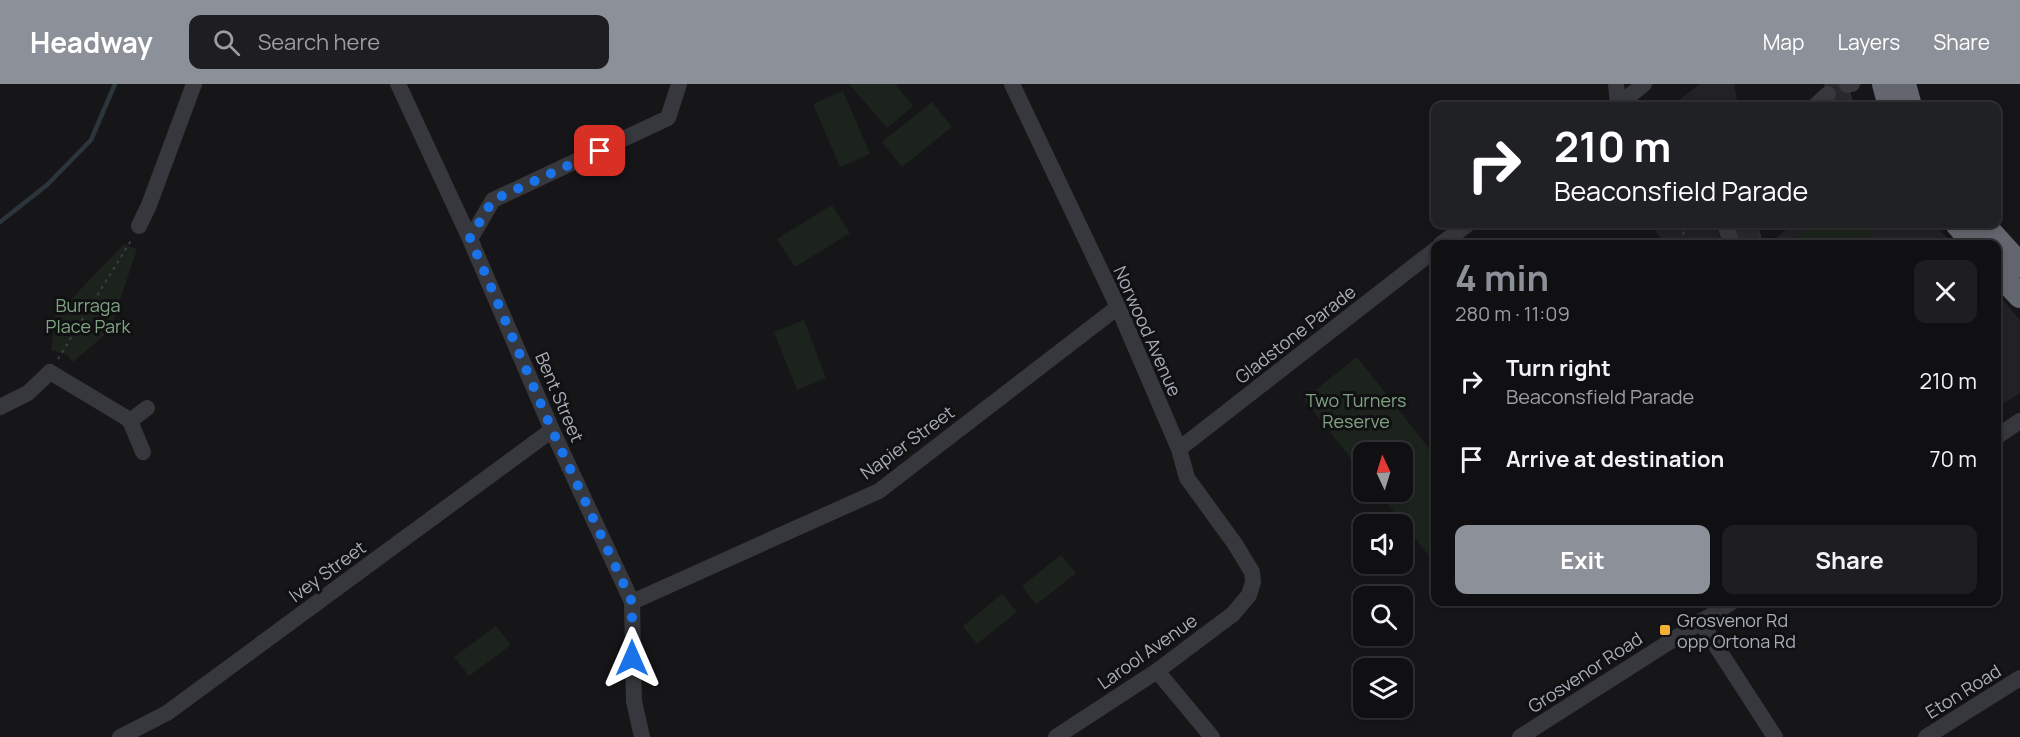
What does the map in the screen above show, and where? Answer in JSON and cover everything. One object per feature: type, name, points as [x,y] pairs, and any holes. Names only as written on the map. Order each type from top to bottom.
[{"type":"highway","points":[[1884,84],[1889,102]]},
{"type":"highway","points":[[1904,84],[1909,102]]},
{"type":"highway","points":[[1961,228],[1971,240]]},
{"type":"highway","points":[[1987,228],[1997,240]]},
{"type":"highway","points":[[2001,244],[2020,265]]},
{"type":"highway","points":[[2001,275],[2020,296]]},
{"type":"street","points":[[139,226],[150,205],[194,84]]},
{"type":"street","name":"Bent Street","points":[[398,84],[470,238],[552,430],[632,602],[634,701],[642,737]]},
{"type":"street","points":[[470,238],[493,200],[668,118],[679,84]]},
{"type":"street","name":"Norwood Avenue","points":[[1012,84],[1118,307],[1179,449],[1187,478],[1248,562],[1252,572],[1252,588]]},
{"type":"street","points":[[1616,84],[1617,102]]},
{"type":"street","points":[[1622,102],[1644,84]]},
{"type":"street","points":[[1819,102],[1828,94]]},
{"type":"street","points":[[1447,240],[1463,228]]},
{"type":"street","name":"Gladstone Parade","points":[[1179,449],[1431,253]]},
{"type":"street","name":"Napier Street","points":[[632,602],[879,491],[1118,307]]},
{"type":"street","points":[[0,407],[28,393],[50,372],[130,422],[143,452]]},
{"type":"street","points":[[130,422],[147,408]]},
{"type":"street","points":[[2001,434],[2020,421]]},
{"type":"street","name":"Ivey Street","points":[[120,737],[167,713],[552,430]]},
{"type":"street","name":"Larool Avenue","points":[[1056,737],[1157,671],[1233,614],[1246,600],[1252,588]]},
{"type":"street","name":"Grosvenor Road","points":[[1520,737],[1725,606]]},
{"type":"street","points":[[1700,621],[1774,737]]},
{"type":"street","points":[[1157,671],[1212,737]]},
{"type":"street","name":"Eton Road","points":[[1926,737],[2020,678]]},
{"type":"path","points":[[50,372],[139,226]]},
{"type":"shaded area","points":[[1700,84],[1734,84],[1737,102],[1676,102]]},
{"type":"shaded area","points":[[1653,228],[1718,228],[1720,240],[1662,240]]},
{"type":"shaded area","points":[[1789,228],[1938,228],[1949,240],[1773,240]]},
{"type":"shaded area","points":[[2001,298],[2020,320],[2020,393],[2001,405]]},
{"type":"green space","points":[[849,84],[895,84],[913,106],[887,128]]},
{"type":"green space","points":[[843,91],[870,154],[840,167],[813,104]]},
{"type":"green space","points":[[932,102],[952,127],[902,167],[882,142]]},
{"type":"green space","points":[[832,205],[850,233],[795,267],[777,239]]},
{"type":"green space","points":[[1811,228],[1872,228],[1875,233],[1864,240],[1792,240]]},
{"type":"green space","name":"Burraga Place Park","points":[[124,244],[137,249],[110,330],[73,362],[67,355],[51,350],[55,316]]},
{"type":"green space","points":[[804,320],[826,378],[797,390],[774,332]]},
{"type":"green space","name":"Two Turners Reserve","points":[[1357,357],[1431,451],[1431,558],[1413,536],[1413,514],[1396,514],[1386,502],[1413,502],[1413,442],[1353,442],[1353,461],[1304,399]]},
{"type":"green space","points":[[1061,555],[1076,573],[1036,605],[1022,586]]},
{"type":"green space","points":[[1002,594],[1017,612],[977,644],[963,626]]},
{"type":"green space","points":[[496,626],[511,645],[469,676],[454,657]]},
{"type":"building","points":[[1825,84],[1847,84],[1852,102],[1830,102]]},
{"type":"building","points":[[1735,228],[1758,228],[1761,239],[1739,240]]},
{"type":"waterway","points":[[0,222],[47,185],[91,140],[115,84]]},
{"type":"place","name":"Grosvenor Rd opp Ortona Rd","points":[[1665,630]]},
{"type":"route","points":[[600,151],[493,200],[470,238],[552,430],[632,602],[632,658]]}]
